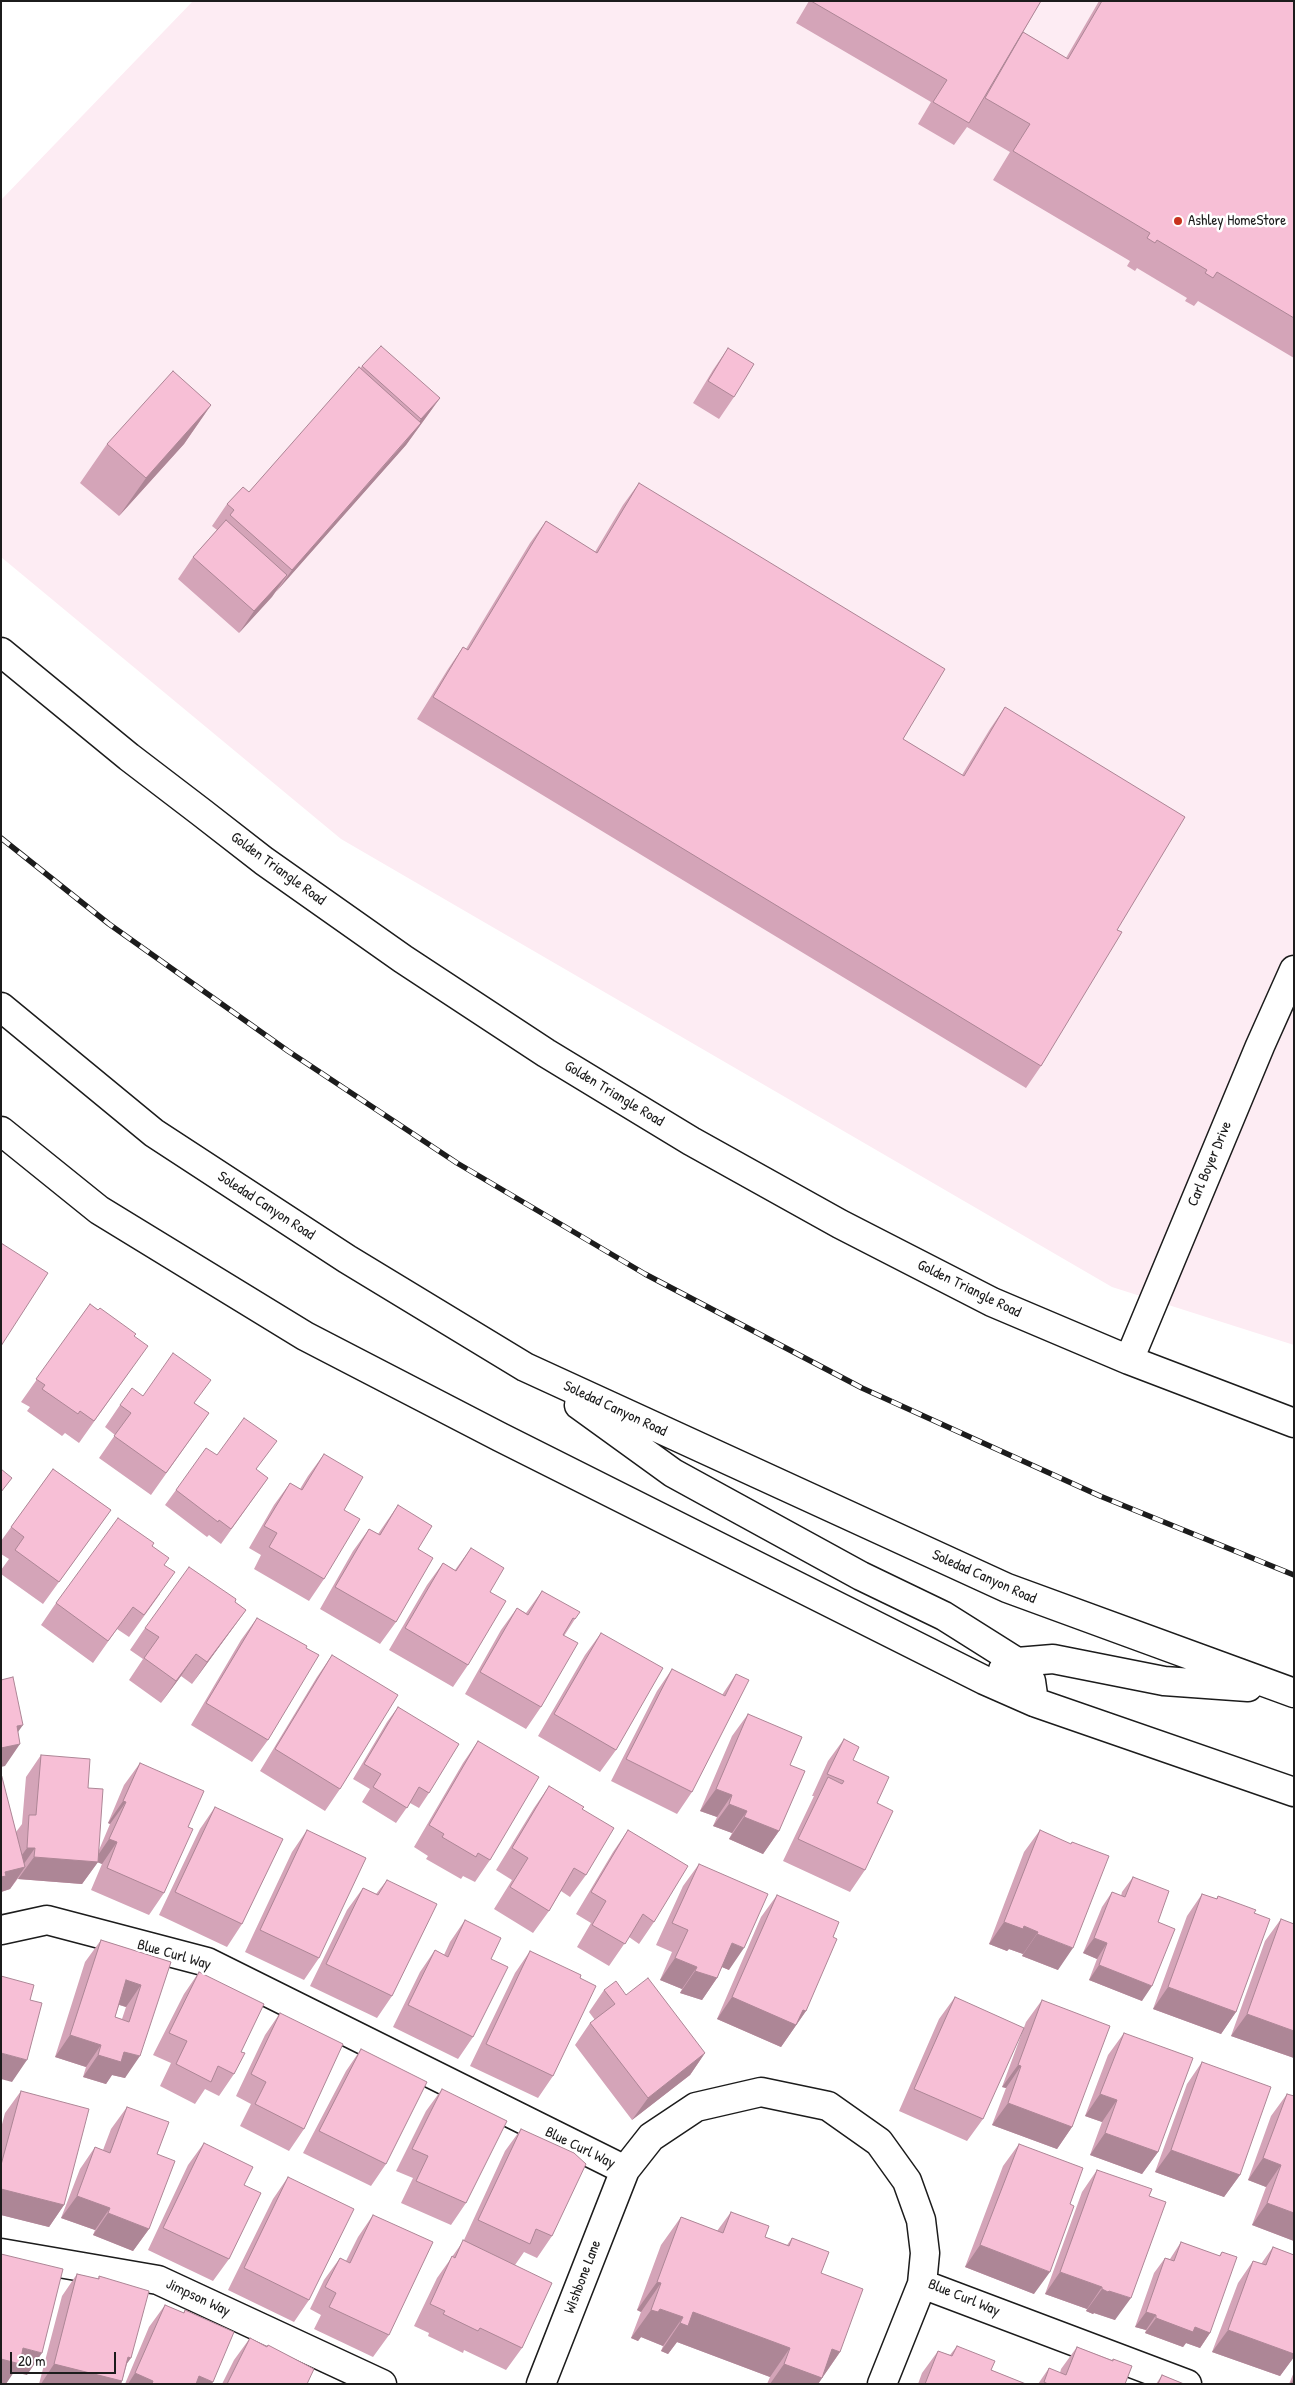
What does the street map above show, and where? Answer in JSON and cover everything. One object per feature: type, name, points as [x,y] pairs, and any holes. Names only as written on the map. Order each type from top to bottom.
[{"type":"street","name":"Golden Triangle Road","points":[[1,652],[129,757],[264,860],[403,959],[546,1053],[691,1141],[840,1224],[992,1302],[1129,1360],[1294,1423]]},
{"type":"street","name":"Carl Boyer Drive","points":[[1129,1360],[1260,1046],[1294,970]]},
{"type":"street","name":"Soledad Canyon Road","points":[[1,1007],[154,1133],[347,1258],[525,1367],[1007,1588],[1288,1691]]},
{"type":"street","points":[[1,1131],[99,1210],[305,1336],[518,1446],[984,1680],[1034,1702],[1294,1792]]},
{"type":"street","points":[[525,1367],[673,1472],[861,1576],[944,1616],[1017,1662],[1031,1681],[1034,1702]]},
{"type":"street","points":[[984,1680],[1017,1662],[1053,1659],[1164,1681],[1288,1691]]},
{"type":"street","name":"Blue Curl Way","points":[[1,1930],[46,1920],[207,1962],[624,2170],[651,2137],[696,2106],[761,2092],[828,2106],[879,2142],[907,2181],[921,2220],[925,2253],[922,2284],[1187,2384]]},
{"type":"street","name":"Wishbone Lane","points":[[540,2384],[624,2170]]},
{"type":"street","name":"Jimpson Way","points":[[1,2253],[158,2280],[382,2384]]},
{"type":"street","points":[[882,2384],[922,2284]]},
{"type":"shaded area","points":[[193,1],[1294,1],[1294,1345],[1112,1287],[341,839],[1,557],[1,200]]},
{"type":"building","points":[[811,1],[1041,1],[969,123],[933,102],[947,80]]},
{"type":"building","name":"Ashley HomeStore","points":[[1102,1],[1294,1],[1294,318],[1217,272],[1213,278],[1205,273],[1207,270],[1157,240],[1155,243],[1147,238],[1150,233],[1013,151],[1030,124],[985,98],[1023,32],[1068,59]]},
{"type":"building","points":[[381,346],[440,398],[421,419],[362,366]]},
{"type":"building","points":[[728,348],[754,364],[734,397],[708,381]]},
{"type":"building","points":[[359,367],[421,423],[292,570],[230,515],[234,510],[227,504],[243,487],[249,492]]},
{"type":"building","points":[[173,371],[211,405],[146,478],[107,444]]},
{"type":"building","points":[[639,483],[945,669],[903,739],[964,776],[1005,707],[1185,817],[1117,930],[1122,932],[1041,1066],[433,697],[463,647],[468,650],[546,521],[597,553]]},
{"type":"building","points":[[226,520],[287,575],[254,611],[193,557]]},
{"type":"building","points":[[1,1243],[48,1273],[1,1346]]},
{"type":"building","points":[[90,1304],[98,1310],[100,1308],[136,1334],[134,1336],[148,1346],[94,1421],[80,1411],[78,1414],[42,1389],[45,1385],[36,1379]]},
{"type":"building","points":[[173,1353],[211,1380],[194,1403],[209,1413],[166,1473],[114,1436],[131,1413],[120,1405],[132,1388],[143,1396]]},
{"type":"building","points":[[244,1418],[277,1441],[256,1469],[268,1478],[231,1529],[219,1520],[218,1522],[176,1490],[206,1448],[217,1455]]},
{"type":"building","points":[[324,1454],[363,1477],[344,1510],[360,1519],[324,1579],[269,1547],[277,1533],[264,1526],[290,1483],[302,1490]]},
{"type":"building","points":[[1,1469],[12,1478],[1,1492]]},
{"type":"building","points":[[53,1469],[111,1510],[59,1582],[15,1550],[24,1537],[11,1527]]},
{"type":"building","points":[[398,1505],[432,1526],[418,1549],[433,1558],[396,1622],[335,1587],[369,1529],[380,1535]]},
{"type":"building","points":[[118,1518],[154,1543],[152,1546],[169,1558],[164,1565],[175,1572],[144,1615],[133,1607],[108,1641],[56,1603]]},
{"type":"building","points":[[471,1548],[504,1568],[490,1592],[506,1601],[468,1665],[405,1628],[443,1563],[456,1571]]},
{"type":"building","points":[[189,1567],[236,1599],[235,1602],[246,1610],[207,1662],[196,1654],[176,1681],[144,1658],[159,1637],[145,1628]]},
{"type":"building","points":[[542,1591],[580,1612],[575,1619],[573,1618],[563,1635],[578,1643],[541,1707],[480,1672],[517,1608],[528,1615]]},
{"type":"building","points":[[257,1618],[307,1646],[306,1648],[319,1655],[268,1740],[206,1703]]},
{"type":"building","points":[[601,1633],[663,1668],[616,1750],[554,1714]]},
{"type":"building","points":[[332,1655],[398,1695],[340,1789],[275,1749]]},
{"type":"building","points":[[672,1669],[725,1696],[736,1674],[749,1680],[692,1792],[626,1759]]},
{"type":"building","points":[[13,1677],[23,1725],[17,1726],[20,1744],[1,1748],[1,1680]]},
{"type":"building","points":[[398,1707],[459,1744],[429,1793],[419,1787],[407,1808],[373,1787],[381,1774],[364,1764]]},
{"type":"building","points":[[748,1714],[802,1737],[790,1765],[805,1771],[779,1831],[744,1817],[747,1811],[729,1804],[732,1795],[716,1789]]},
{"type":"building","points":[[844,1739],[859,1747],[853,1760],[889,1777],[877,1803],[893,1811],[865,1870],[798,1839],[828,1777],[842,1784],[844,1781],[827,1774]]},
{"type":"building","points":[[478,1741],[539,1777],[490,1860],[478,1853],[476,1857],[442,1837],[444,1834],[429,1825]]},
{"type":"building","points":[[41,1755],[90,1759],[88,1788],[103,1789],[98,1862],[34,1857],[35,1848],[27,1848],[29,1815],[36,1815]]},
{"type":"building","points":[[140,1763],[204,1791],[188,1827],[193,1829],[164,1893],[107,1868],[117,1842],[109,1839],[126,1802],[123,1801]]},
{"type":"building","points":[[1,1778],[25,1867],[5,1872],[6,1876],[1,1877]]},
{"type":"building","points":[[549,1786],[614,1828],[586,1875],[574,1868],[549,1911],[510,1887],[528,1858],[512,1848]]},
{"type":"building","points":[[215,1807],[283,1839],[242,1924],[175,1892]]},
{"type":"building","points":[[307,1830],[366,1858],[319,1958],[260,1930]]},
{"type":"building","points":[[628,1830],[688,1866],[654,1922],[643,1914],[625,1944],[592,1925],[606,1901],[591,1892]]},
{"type":"building","points":[[1040,1830],[1071,1844],[1072,1842],[1109,1856],[1073,1948],[1037,1934],[1038,1932],[1024,1926],[1023,1929],[1004,1922]]},
{"type":"building","points":[[699,1864],[768,1894],[744,1948],[732,1943],[717,1978],[695,1971],[697,1967],[675,1958],[688,1930],[672,1923]]},
{"type":"building","points":[[1133,1877],[1169,1891],[1158,1922],[1175,1929],[1152,1986],[1099,1965],[1107,1943],[1094,1938],[1112,1892],[1125,1897]]},
{"type":"building","points":[[387,1880],[437,1904],[392,1996],[326,1964],[363,1888],[378,1895]]},
{"type":"building","points":[[1202,1894],[1217,1899],[1218,1896],[1256,1910],[1254,1913],[1270,1919],[1236,2012],[1168,1987]]},
{"type":"building","points":[[777,1895],[839,1922],[833,1937],[837,1939],[806,2011],[803,2010],[796,2025],[732,1997]]},
{"type":"building","points":[[1281,1919],[1294,1924],[1294,2031],[1247,2014]]},
{"type":"building","points":[[465,1920],[501,1938],[491,1959],[508,1967],[473,2037],[408,2005],[435,1950],[448,1957]]},
{"type":"building","points":[[101,1940],[171,1962],[140,2056],[124,2052],[121,2062],[98,2055],[101,2045],[70,2035]],"holes":[[[126,1980],[141,1985],[129,2022],[115,2017]]]},
{"type":"building","points":[[530,1951],[581,1975],[580,1978],[596,1986],[553,2076],[486,2044]]},
{"type":"building","points":[[199,1972],[264,2004],[241,2052],[245,2053],[234,2074],[218,2066],[211,2082],[176,2064],[187,2041],[169,2033]]},
{"type":"building","points":[[1,1976],[34,1985],[30,2000],[42,2003],[27,2060],[1,2053]]},
{"type":"building","points":[[648,1978],[705,2053],[648,2098],[590,2023],[615,2004],[604,1990],[616,1981],[626,1995]]},
{"type":"building","points":[[955,1997],[1024,2028],[983,2119],[914,2089]]},
{"type":"building","points":[[1042,2000],[1110,2026],[1072,2127],[1008,2103],[1021,2066],[1018,2065]]},
{"type":"building","points":[[280,2013],[343,2044],[304,2129],[255,2104],[266,2082],[251,2074]]},
{"type":"building","points":[[1124,2033],[1193,2058],[1158,2152],[1105,2133],[1117,2100],[1100,2094]]},
{"type":"building","points":[[361,2049],[427,2082],[386,2164],[319,2131]]},
{"type":"building","points":[[1202,2062],[1271,2087],[1240,2175],[1171,2150]]},
{"type":"building","points":[[442,2089],[507,2121],[466,2203],[416,2181],[428,2156],[412,2149]]},
{"type":"building","points":[[21,2091],[89,2109],[64,2205],[1,2189],[1,2165]]},
{"type":"building","points":[[1287,2094],[1294,2096],[1294,2213],[1267,2203],[1281,2165],[1263,2158]]},
{"type":"building","points":[[127,2107],[169,2122],[157,2154],[175,2161],[149,2229],[108,2213],[110,2208],[77,2196],[95,2147],[110,2153]]},
{"type":"building","points":[[521,2129],[574,2153],[586,2164],[552,2236],[536,2229],[530,2244],[478,2220]]},
{"type":"building","points":[[204,2143],[253,2167],[244,2185],[261,2193],[229,2259],[163,2228]]},
{"type":"building","points":[[1019,2144],[1083,2168],[1070,2204],[1074,2206],[1050,2272],[980,2245]]},
{"type":"building","points":[[1097,2170],[1152,2189],[1149,2196],[1166,2202],[1131,2298],[1108,2292],[1102,2289],[1102,2287],[1060,2272]]},
{"type":"building","points":[[288,2177],[354,2209],[309,2300],[244,2268]]},
{"type":"building","points":[[731,2212],[769,2226],[765,2237],[789,2246],[792,2238],[829,2252],[821,2273],[863,2289],[840,2352],[832,2349],[822,2378],[784,2364],[790,2348],[693,2312],[688,2326],[680,2323],[683,2317],[660,2309],[658,2312],[651,2310],[661,2283],[657,2282],[681,2217],[723,2233]]},
{"type":"building","points":[[373,2215],[433,2242],[389,2335],[329,2307],[336,2293],[325,2287],[340,2258],[350,2263]]},
{"type":"building","points":[[463,2240],[552,2283],[522,2348],[480,2328],[478,2331],[443,2314],[445,2311],[430,2304],[452,2256],[455,2258]]},
{"type":"building","points":[[1181,2242],[1220,2256],[1222,2252],[1237,2257],[1210,2333],[1195,2327],[1193,2332],[1156,2318],[1156,2315],[1146,2312],[1165,2258],[1174,2261]]},
{"type":"building","points":[[1273,2247],[1294,2255],[1294,2354],[1228,2330],[1253,2261],[1266,2265]]},
{"type":"building","points":[[1,2254],[63,2269],[42,2353],[23,2348],[20,2364],[1,2359]]},
{"type":"building","points":[[77,2274],[99,2279],[99,2276],[149,2291],[131,2358],[128,2357],[122,2381],[54,2364]]},
{"type":"building","points":[[165,2305],[184,2313],[185,2310],[234,2332],[213,2382],[199,2376],[196,2384],[152,2384],[153,2381],[135,2373]]},
{"type":"building","points":[[250,2338],[267,2347],[268,2345],[314,2369],[307,2384],[227,2384]]},
{"type":"building","points":[[957,2346],[995,2361],[991,2370],[1026,2384],[925,2384],[938,2351],[952,2356]]},
{"type":"building","points":[[1077,2347],[1132,2366],[1125,2384],[1048,2384],[1044,2382],[1049,2368],[1066,2375]]},
{"type":"building","points":[[1162,2375],[1184,2384],[1158,2384]]},
{"type":"railway","points":[[1,838],[109,924],[288,1051],[457,1163],[645,1274],[862,1388],[1100,1496],[1294,1575]]},
{"type":"place","name":"Ashley HomeStore","points":[[1178,221]]}]
